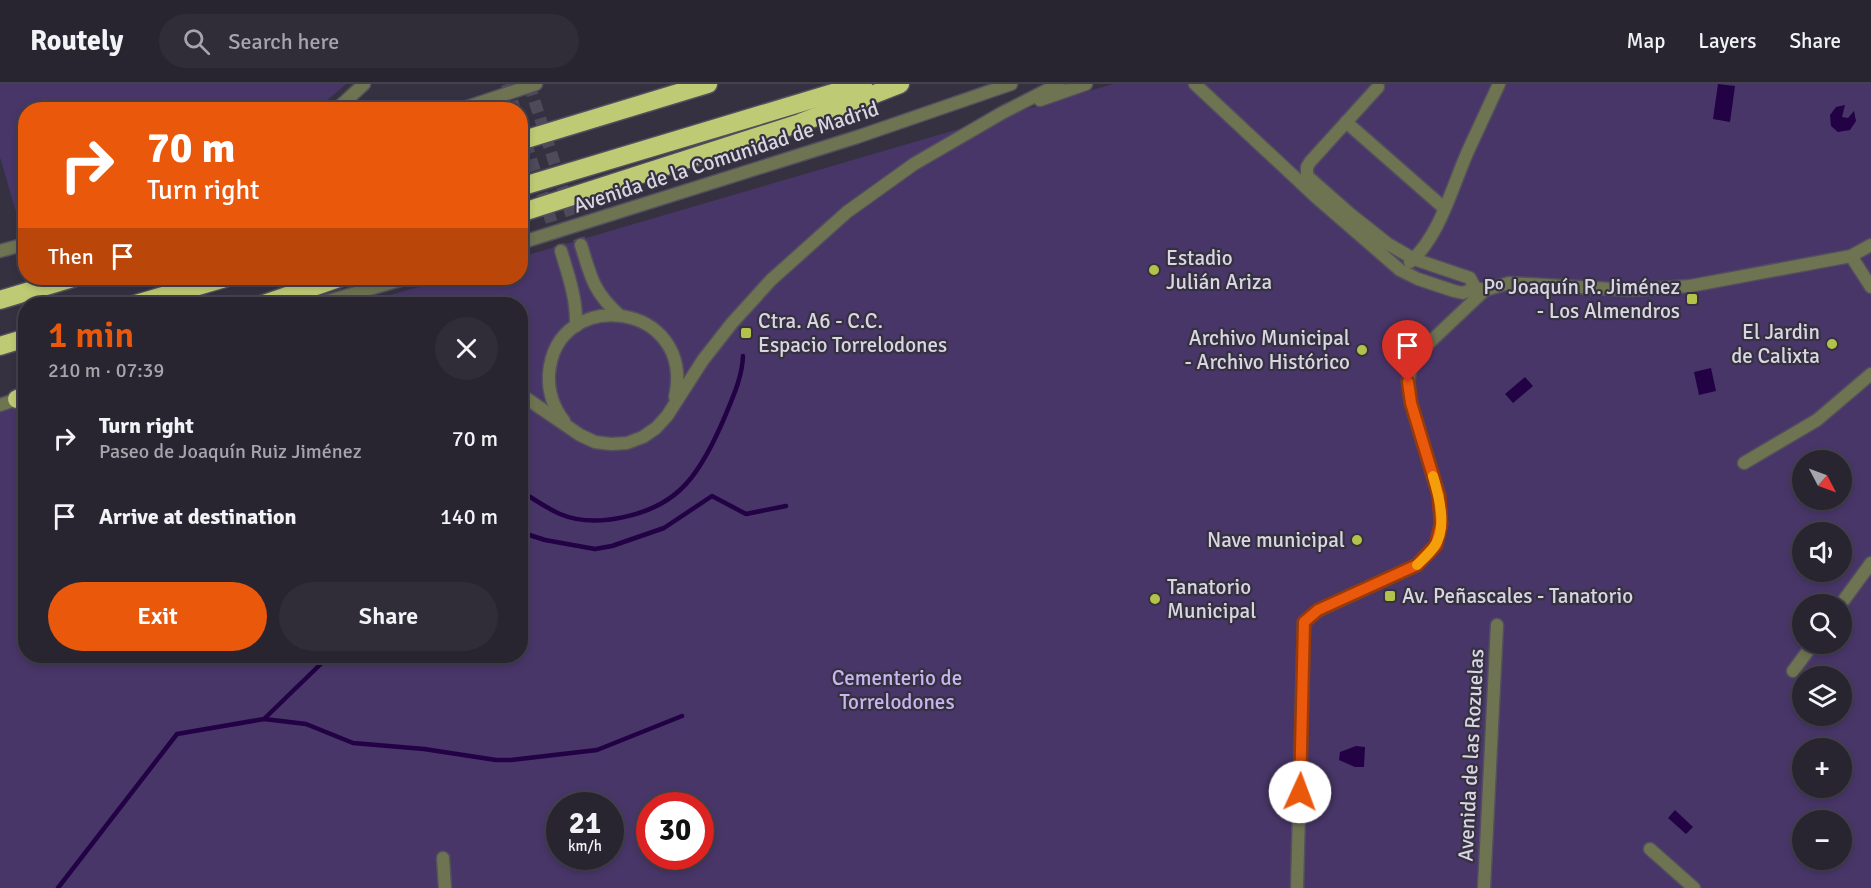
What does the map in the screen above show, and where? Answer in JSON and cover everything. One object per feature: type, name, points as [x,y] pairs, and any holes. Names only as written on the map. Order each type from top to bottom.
[{"type":"highway","points":[[528,139],[708,84]]},
{"type":"highway","points":[[528,185],[863,84]]},
{"type":"highway","points":[[528,210],[800,123],[900,84]]},
{"type":"highway","points":[[0,300],[50,285]]},
{"type":"highway","points":[[160,297],[201,285]]},
{"type":"highway","points":[[284,297],[319,285]]},
{"type":"highway","points":[[0,346],[18,340]]},
{"type":"street","points":[[345,102],[364,84]]},
{"type":"street","points":[[482,102],[536,84]]},
{"type":"street","name":"Avenida de la Comunidad de Madrid","points":[[528,240],[846,141],[1011,84]]},
{"type":"street","points":[[528,399],[580,435],[595,442],[627,443],[643,437],[667,416],[703,360],[755,297],[847,212],[914,164],[1002,113],[1059,84]]},
{"type":"street","points":[[1002,113],[1086,84]]},
{"type":"street","points":[[1195,84],[1317,198],[1400,270],[1418,279],[1454,291],[1463,293],[1509,283],[1630,290],[1680,287],[1851,256],[1871,245]]},
{"type":"street","points":[[1400,270],[1414,259],[1432,236],[1499,84]]},
{"type":"street","points":[[1378,87],[1310,162],[1307,167],[1307,176],[1388,244],[1414,259],[1470,278],[1480,289]]},
{"type":"street","points":[[1346,122],[1444,208]]},
{"type":"street","points":[[581,245],[593,285],[603,300],[618,314]]},
{"type":"street","points":[[0,251],[18,246]]},
{"type":"street","points":[[561,252],[573,290],[576,326]]},
{"type":"street","points":[[1851,256],[1871,287]]},
{"type":"street","points":[[342,297],[383,285]]},
{"type":"street","points":[[1297,888],[1304,622],[1318,610],[1417,565],[1436,545],[1441,524],[1439,496],[1411,403],[1408,382],[1412,363],[1480,289]]},
{"type":"street","points":[[568,426],[558,413],[551,398],[548,382],[550,366],[559,344],[576,326],[596,317],[618,314],[635,318],[650,325],[663,337],[672,351],[677,368],[678,385],[674,402]]},
{"type":"street","points":[[1744,463],[1817,420],[1871,374]]},
{"type":"street","points":[[1848,594],[1871,563]]},
{"type":"street","name":"Avenida de las Rozuelas","points":[[1484,888],[1497,624]]},
{"type":"street","points":[[1650,849],[1694,888]]},
{"type":"street","points":[[443,858],[445,888]]},
{"type":"green space","points":[[0,84],[346,84],[325,102],[18,102],[18,219],[0,157]]},
{"type":"green space","name":"Cementerio de Torrelodones","points":[[1113,84],[1871,84],[1871,888],[0,888],[0,409],[18,404],[18,663],[528,663],[528,297],[383,297],[426,285],[528,285],[528,255]]},
{"type":"shaded area","points":[[1718,84],[1735,86],[1730,122],[1713,119]]},
{"type":"shaded area","points":[[1845,105],[1842,117],[1848,118],[1854,111],[1856,121],[1850,130],[1838,132],[1831,126],[1830,115],[1836,107]]},
{"type":"shaded area","points":[[1711,368],[1716,391],[1699,395],[1694,372]]},
{"type":"shaded area","points":[[1525,377],[1533,386],[1513,403],[1505,394]]},
{"type":"shaded area","points":[[1356,746],[1365,747],[1364,767],[1355,767],[1339,760],[1340,752]]},
{"type":"shaded area","points":[[1675,810],[1693,827],[1686,834],[1668,818]]},
{"type":"waterway","points":[[528,496],[560,514],[590,520],[606,520],[639,513],[668,499],[687,483],[710,448],[736,389],[743,356]]},
{"type":"waterway","points":[[528,535],[595,549],[612,546],[664,528],[712,496],[746,514],[786,506]]},
{"type":"waterway","points":[[58,888],[177,734],[264,719],[322,663]]},
{"type":"waterway","points":[[264,719],[306,724],[353,743],[511,760],[597,750],[682,716]]},
{"type":"tunnel","points":[[507,84],[513,102]]},
{"type":"tunnel","points":[[529,84],[581,245]]},
{"type":"tunnel","points":[[528,150],[561,251]]},
{"type":"slow traffic","points":[[1417,565],[1436,545],[1441,524],[1439,496],[1433,476]]},
{"type":"place","name":"Estadio Julián Ariza","points":[[1154,270]]},
{"type":"place","name":"Pº Joaquín R. Jiménez - Los Almendros","points":[[1692,299]]},
{"type":"place","name":"Ctra. A6 - C.C. Espacio Torrelodones","points":[[746,333]]},
{"type":"place","name":"El Jardin de Calixta","points":[[1832,344]]},
{"type":"place","name":"Archivo Municipal - Archivo Histórico","points":[[1362,350]]},
{"type":"place","name":"Nave municipal","points":[[1357,540]]},
{"type":"place","name":"Av. Peñascales - Tanatorio","points":[[1390,596]]},
{"type":"place","name":"Tanatorio Municipal","points":[[1155,599]]},
{"type":"route","points":[[1300,792],[1304,622],[1318,610],[1417,565],[1436,545],[1441,524],[1439,496],[1411,403],[1408,382]]}]
